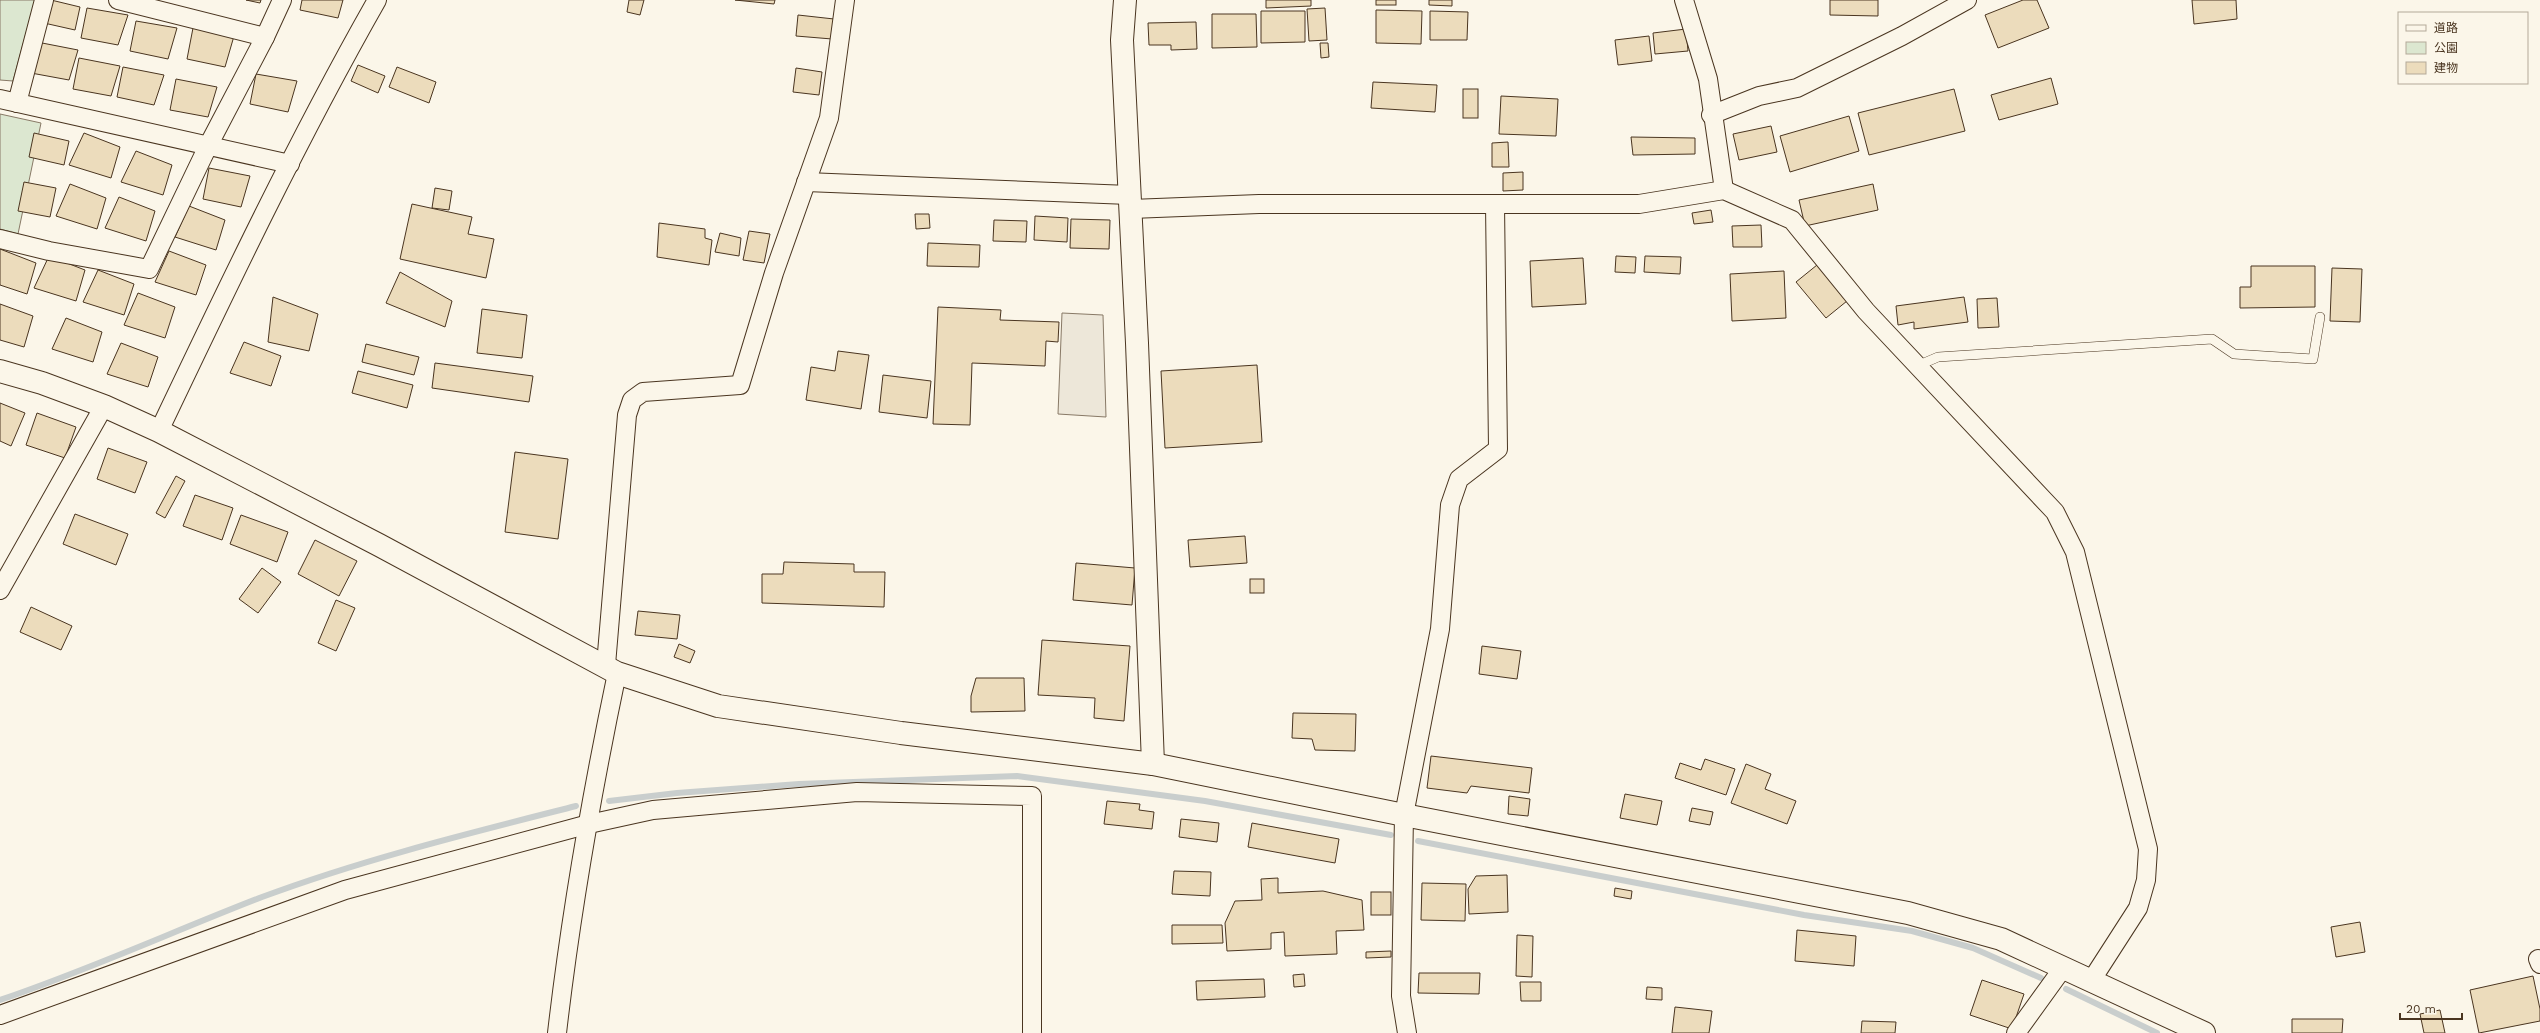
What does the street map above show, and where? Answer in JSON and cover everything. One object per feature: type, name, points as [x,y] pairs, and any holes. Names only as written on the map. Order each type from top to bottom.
[{"type":"street","points":[[44,0],[9,101],[290,164]]},
{"type":"street","points":[[118,0],[265,37]]},
{"type":"street","points":[[0,239],[49,251],[149,269],[208,146],[265,37],[282,0]]},
{"type":"street","points":[[159,431],[290,164],[352,43],[377,0]]},
{"type":"street","points":[[557,1033],[568,945],[589,824],[611,669],[627,416],[632,400],[643,392],[740,385],[774,273],[829,118],[845,0]]},
{"type":"street","points":[[1125,0],[1122,40],[1153,764]]},
{"type":"street","points":[[1684,0],[1708,79],[1711,115],[1724,190]]},
{"type":"street","points":[[1711,115],[1759,96],[1797,88],[1902,36],[1967,0]]},
{"type":"street","points":[[806,182],[1130,202],[1259,204],[1639,204],[1724,190],[1792,220],[1866,311],[2055,512],[2075,552],[2148,849],[2146,880],[2138,908],[2091,981]]},
{"type":"street","points":[[1407,1033],[1400,996],[1404,815],[1440,629],[1450,505],[1459,479],[1498,449],[1495,204]]},
{"type":"street","points":[[0,371],[42,383],[104,406],[159,431],[611,669],[718,706],[901,734],[1153,764],[1404,815],[1908,913],[2001,939],[2204,1033]]},
{"type":"street","points":[[0,590],[104,406]]},
{"type":"street","points":[[0,1015],[345,890],[589,824],[653,810],[857,792],[1032,796],[1032,1033]]},
{"type":"street","points":[[2016,1033],[2063,968]]},
{"type":"lane","points":[[1918,366],[1938,357],[2212,338],[2234,354],[2312,359],[2320,317]]},
{"type":"green space","points":[[0,0],[35,0],[13,81],[0,80]]},
{"type":"green space","points":[[0,114],[41,123],[18,234],[0,229]]},
{"type":"shaded area","points":[[1062,313],[1103,315],[1106,417],[1058,414]]},
{"type":"building","points":[[51,0],[80,7],[75,30],[44,23]]},
{"type":"building","points":[[246,0],[261,0],[260,3]]},
{"type":"building","points":[[302,0],[343,0],[338,18],[300,10]]},
{"type":"building","points":[[629,0],[644,0],[640,15],[627,12]]},
{"type":"building","points":[[735,0],[775,0],[774,4]]},
{"type":"building","points":[[1266,0],[1311,0],[1311,6],[1266,8]]},
{"type":"building","points":[[1376,0],[1396,0],[1396,5],[1376,5]]},
{"type":"building","points":[[1429,0],[1452,0],[1452,6],[1429,5]]},
{"type":"building","points":[[1830,0],[1878,0],[1878,16],[1830,15]]},
{"type":"building","points":[[2023,0],[2037,0],[2049,28],[1998,48],[1985,15]]},
{"type":"building","points":[[2192,0],[2236,0],[2237,19],[2194,24]]},
{"type":"building","points":[[87,8],[128,15],[118,45],[81,38]]},
{"type":"building","points":[[1325,8],[1327,40],[1309,41],[1307,9]]},
{"type":"building","points":[[1376,10],[1422,11],[1421,44],[1376,43]]},
{"type":"building","points":[[1261,11],[1305,11],[1305,42],[1261,43]]},
{"type":"building","points":[[1430,11],[1468,12],[1467,40],[1430,40]]},
{"type":"building","points":[[1212,14],[1256,14],[1257,47],[1212,48]]},
{"type":"building","points":[[798,15],[834,19],[832,39],[796,36]]},
{"type":"building","points":[[136,21],[177,28],[168,59],[130,51]]},
{"type":"building","points":[[1196,22],[1197,49],[1171,50],[1171,45],[1149,45],[1148,23]]},
{"type":"building","points":[[193,28],[234,36],[225,67],[187,59]]},
{"type":"building","points":[[1686,29],[1688,51],[1655,54],[1653,33]]},
{"type":"building","points":[[1649,36],[1652,61],[1618,65],[1615,40]]},
{"type":"building","points":[[37,42],[78,50],[69,80],[31,73]]},
{"type":"building","points":[[1320,43],[1328,43],[1329,57],[1321,58]]},
{"type":"building","points":[[79,58],[120,66],[111,96],[73,89]]},
{"type":"building","points":[[358,65],[385,76],[378,93],[351,81]]},
{"type":"building","points":[[123,67],[164,75],[154,105],[117,97]]},
{"type":"building","points":[[397,67],[436,82],[429,103],[389,87]]},
{"type":"building","points":[[796,68],[822,72],[819,95],[793,92]]},
{"type":"building","points":[[256,74],[297,81],[288,112],[250,104]]},
{"type":"building","points":[[2051,78],[2058,104],[1999,120],[1991,95]]},
{"type":"building","points":[[176,79],[217,87],[208,117],[170,110]]},
{"type":"building","points":[[1373,82],[1437,85],[1435,112],[1371,108]]},
{"type":"building","points":[[1463,89],[1478,89],[1478,118],[1463,118]]},
{"type":"building","points":[[1954,89],[1965,131],[1869,155],[1858,113]]},
{"type":"building","points":[[1501,96],[1558,99],[1556,136],[1499,134]]},
{"type":"building","points":[[1849,116],[1859,151],[1790,172],[1780,136]]},
{"type":"building","points":[[1771,126],[1777,152],[1739,160],[1733,134]]},
{"type":"building","points":[[34,133],[69,141],[64,165],[29,157]]},
{"type":"building","points":[[84,133],[120,147],[111,178],[69,165]]},
{"type":"building","points":[[1631,137],[1695,138],[1695,154],[1633,155]]},
{"type":"building","points":[[1508,142],[1509,167],[1492,167],[1492,143]]},
{"type":"building","points":[[136,151],[172,165],[163,195],[121,182]]},
{"type":"building","points":[[209,168],[250,176],[241,207],[203,199]]},
{"type":"building","points":[[1523,172],[1523,190],[1503,191],[1503,173]]},
{"type":"building","points":[[24,182],[56,188],[50,217],[18,211]]},
{"type":"building","points":[[70,184],[106,198],[97,229],[56,216]]},
{"type":"building","points":[[1873,184],[1878,210],[1805,226],[1799,200]]},
{"type":"building","points":[[435,188],[452,191],[449,210],[432,208]]},
{"type":"building","points":[[119,197],[155,211],[146,241],[105,228]]},
{"type":"building","points":[[412,204],[472,217],[468,234],[494,239],[486,278],[400,259]]},
{"type":"building","points":[[189,206],[225,220],[216,250],[175,237]]},
{"type":"building","points":[[1711,210],[1713,222],[1694,224],[1692,213]]},
{"type":"building","points":[[915,214],[929,214],[930,228],[916,229]]},
{"type":"building","points":[[1035,216],[1068,218],[1067,242],[1034,240]]},
{"type":"building","points":[[1071,219],[1110,220],[1109,249],[1070,248]]},
{"type":"building","points":[[994,220],[1027,221],[1026,242],[993,241]]},
{"type":"building","points":[[659,223],[705,229],[705,238],[712,240],[709,265],[657,257]]},
{"type":"building","points":[[1761,225],[1762,247],[1733,247],[1732,226]]},
{"type":"building","points":[[749,231],[770,234],[764,263],[743,260]]},
{"type":"building","points":[[720,233],[741,238],[739,256],[715,252]]},
{"type":"building","points":[[928,243],[980,245],[979,267],[927,266]]},
{"type":"building","points":[[0,249],[36,263],[27,294],[0,285]]},
{"type":"building","points":[[169,251],[206,265],[196,295],[155,282]]},
{"type":"building","points":[[49,256],[85,270],[76,301],[34,288]]},
{"type":"building","points":[[1616,256],[1636,257],[1635,273],[1615,272]]},
{"type":"building","points":[[1645,256],[1681,257],[1680,274],[1644,272]]},
{"type":"building","points":[[1583,258],[1586,304],[1532,307],[1530,261]]},
{"type":"building","points":[[1817,265],[1847,301],[1826,318],[1796,282]]},
{"type":"building","points":[[2251,266],[2315,266],[2315,307],[2240,308],[2240,287],[2251,287]]},
{"type":"building","points":[[2332,268],[2362,269],[2360,322],[2330,321]]},
{"type":"building","points":[[98,270],[134,284],[124,315],[83,302]]},
{"type":"building","points":[[1784,271],[1786,318],[1732,321],[1730,274]]},
{"type":"building","points":[[400,272],[452,301],[445,327],[386,303]]},
{"type":"building","points":[[138,293],[175,307],[165,338],[124,325]]},
{"type":"building","points":[[273,297],[318,314],[309,351],[268,342]]},
{"type":"building","points":[[1964,297],[1968,322],[1914,329],[1914,322],[1898,325],[1896,306]]},
{"type":"building","points":[[1997,298],[1999,327],[1978,328],[1977,299]]},
{"type":"building","points":[[0,304],[33,316],[24,347],[0,340]]},
{"type":"building","points":[[938,307],[1001,310],[1000,320],[1059,322],[1058,342],[1046,341],[1045,366],[972,363],[970,425],[933,424]]},
{"type":"building","points":[[482,309],[527,315],[522,358],[477,353]]},
{"type":"building","points":[[66,318],[102,332],[93,362],[52,349]]},
{"type":"building","points":[[244,342],[281,356],[271,386],[230,373]]},
{"type":"building","points":[[121,343],[158,357],[148,387],[107,374]]},
{"type":"building","points":[[366,344],[419,357],[414,375],[362,362]]},
{"type":"building","points":[[838,351],[869,355],[861,409],[806,400],[811,367],[835,371]]},
{"type":"building","points":[[435,363],[533,376],[529,402],[432,388]]},
{"type":"building","points":[[1257,365],[1262,442],[1165,448],[1161,371]]},
{"type":"building","points":[[358,371],[413,385],[407,408],[352,393]]},
{"type":"building","points":[[883,375],[931,381],[927,418],[879,412]]},
{"type":"building","points":[[0,403],[25,413],[11,446],[0,441]]},
{"type":"building","points":[[37,413],[76,427],[65,458],[26,445]]},
{"type":"building","points":[[108,448],[147,462],[135,493],[97,479]]},
{"type":"building","points":[[515,452],[568,459],[558,539],[505,532]]},
{"type":"building","points":[[176,476],[185,481],[165,518],[156,513]]},
{"type":"building","points":[[195,495],[233,508],[222,540],[183,526]]},
{"type":"building","points":[[75,514],[128,534],[116,565],[63,544]]},
{"type":"building","points":[[241,515],[288,532],[277,562],[230,544]]},
{"type":"building","points":[[1245,536],[1247,563],[1190,567],[1188,540]]},
{"type":"building","points":[[315,540],[357,561],[339,596],[298,574]]},
{"type":"building","points":[[784,562],[854,564],[854,572],[885,572],[884,607],[762,603],[762,574],[783,574]]},
{"type":"building","points":[[1076,563],[1135,568],[1132,605],[1073,600]]},
{"type":"building","points":[[262,568],[281,582],[258,613],[239,599]]},
{"type":"building","points":[[1250,579],[1264,579],[1264,593],[1250,593]]},
{"type":"building","points":[[336,600],[355,608],[336,651],[318,643]]},
{"type":"building","points":[[31,607],[72,626],[61,650],[20,632]]},
{"type":"building","points":[[638,611],[680,615],[677,639],[635,635]]},
{"type":"building","points":[[1042,640],[1130,646],[1124,721],[1094,718],[1095,698],[1038,695]]},
{"type":"building","points":[[679,644],[695,651],[690,663],[674,657]]},
{"type":"building","points":[[1482,646],[1521,651],[1517,679],[1479,674]]},
{"type":"building","points":[[976,678],[1024,678],[1025,711],[971,712],[971,696]]},
{"type":"building","points":[[1293,713],[1356,714],[1355,751],[1315,750],[1312,739],[1292,738]]},
{"type":"building","points":[[1431,756],[1532,768],[1529,793],[1471,786],[1467,793],[1427,788]]},
{"type":"building","points":[[1705,759],[1735,769],[1726,795],[1675,778],[1680,763],[1701,770]]},
{"type":"building","points":[[1746,764],[1771,774],[1765,789],[1796,801],[1787,824],[1731,803]]},
{"type":"building","points":[[1625,794],[1662,801],[1657,825],[1620,818]]},
{"type":"building","points":[[1509,796],[1530,799],[1528,816],[1508,814]]},
{"type":"building","points":[[1107,801],[1140,804],[1139,810],[1154,812],[1152,829],[1104,824]]},
{"type":"building","points":[[1692,808],[1713,812],[1710,825],[1689,821]]},
{"type":"building","points":[[1181,819],[1219,823],[1217,842],[1179,837]]},
{"type":"building","points":[[1252,823],[1339,839],[1335,863],[1248,847]]},
{"type":"building","points":[[1174,871],[1211,872],[1210,896],[1172,894]]},
{"type":"building","points":[[1507,875],[1508,912],[1469,914],[1468,889],[1476,876]]},
{"type":"building","points":[[1278,878],[1278,893],[1323,891],[1362,900],[1364,930],[1336,931],[1337,954],[1285,956],[1284,932],[1271,933],[1271,949],[1227,951],[1225,923],[1235,901],[1262,900],[1261,879]]},
{"type":"building","points":[[1422,883],[1466,884],[1465,921],[1421,920]]},
{"type":"building","points":[[1615,888],[1632,891],[1631,899],[1614,896]]},
{"type":"building","points":[[1371,892],[1391,892],[1391,915],[1371,915]]},
{"type":"building","points":[[2360,922],[2365,952],[2336,957],[2331,927]]},
{"type":"building","points":[[1172,925],[1222,925],[1223,943],[1172,944]]},
{"type":"building","points":[[1797,930],[1856,936],[1854,966],[1795,961]]},
{"type":"building","points":[[1517,935],[1533,936],[1532,977],[1516,976]]},
{"type":"building","points":[[1391,951],[1391,957],[1366,958],[1366,952]]},
{"type":"building","points":[[1419,973],[1480,973],[1479,994],[1418,993]]},
{"type":"building","points":[[1304,974],[1305,986],[1294,987],[1293,975]]},
{"type":"building","points":[[2533,976],[2540,1009],[2540,1021],[2479,1033],[2470,990]]},
{"type":"building","points":[[1264,979],[1265,997],[1197,1000],[1196,981]]},
{"type":"building","points":[[1982,980],[2024,994],[2012,1029],[1970,1015]]},
{"type":"building","points":[[1520,982],[1541,982],[1541,1001],[1521,1001]]},
{"type":"building","points":[[1647,987],[1662,988],[1662,1000],[1646,999]]},
{"type":"building","points":[[1675,1007],[1712,1011],[1709,1033],[1672,1033]]},
{"type":"building","points":[[2440,1010],[2445,1033],[2424,1033],[2420,1014]]},
{"type":"building","points":[[2292,1019],[2343,1019],[2342,1033],[2292,1033]]},
{"type":"building","points":[[1862,1021],[1896,1022],[1895,1033],[1861,1033]]},
{"type":"waterway","points":[[609,801],[677,793],[799,784],[1017,776],[1205,801],[1391,835]]},
{"type":"waterway","points":[[0,1000],[66,976],[300,883],[418,847],[576,806]]},
{"type":"waterway","points":[[1418,841],[1804,915],[1912,931],[1973,948],[2041,978]]},
{"type":"waterway","points":[[2066,989],[2157,1033]]}]
